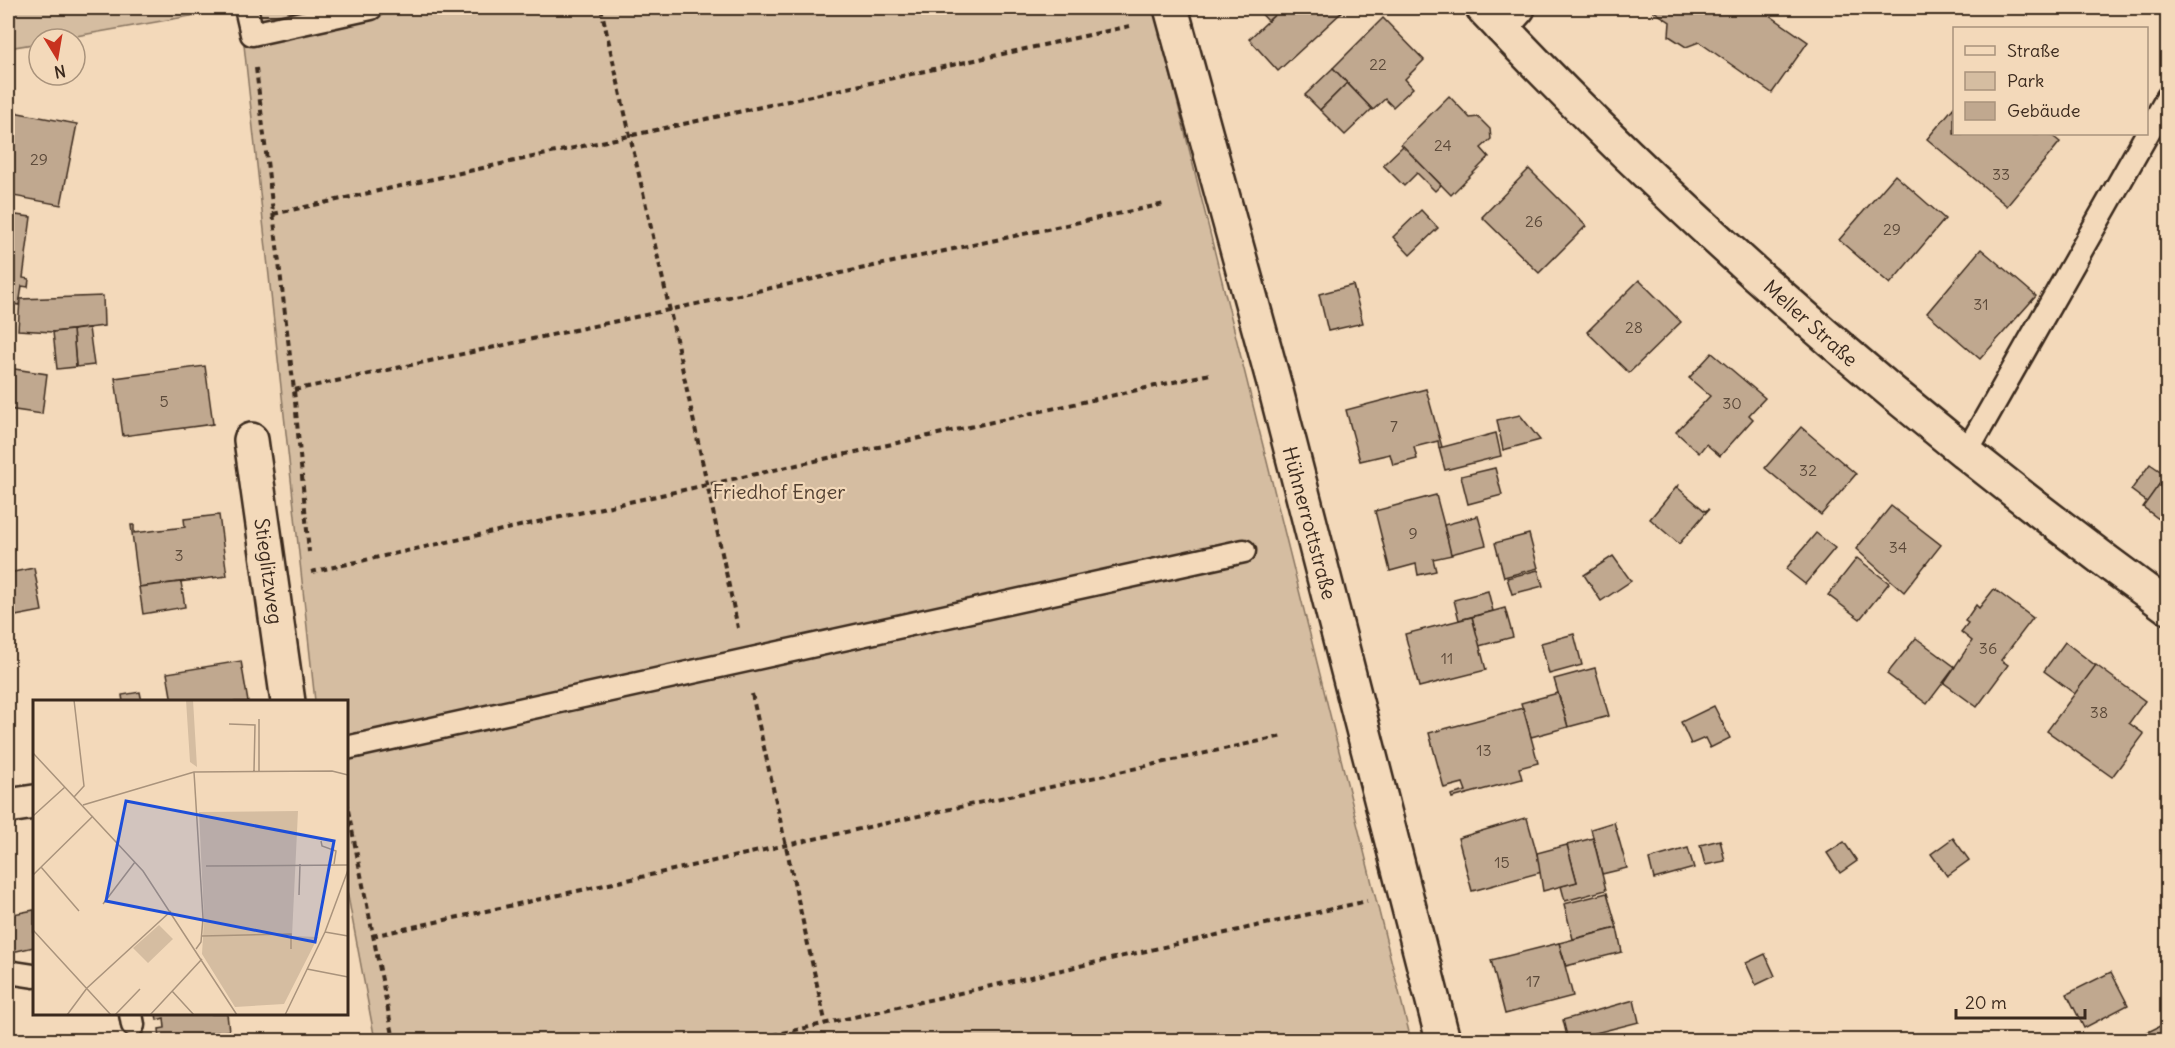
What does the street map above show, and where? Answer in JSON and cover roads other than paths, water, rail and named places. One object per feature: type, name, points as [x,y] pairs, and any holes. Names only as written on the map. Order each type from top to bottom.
[{"type":"street","name":"Hühnerrottstraße","points":[[1171,8],[1274,383],[1443,1041]]},
{"type":"street","name":"Meller Straße","points":[[1501,14],[1690,215],[1866,371],[2047,519],[2168,607]]},
{"type":"street","name":"Stieglitzweg","points":[[251,441],[288,700]]},
{"type":"street","points":[[8,806],[33,802]]},
{"type":"lane","points":[[246,8],[252,34],[371,8]]},
{"type":"lane","points":[[2148,132],[2168,97]]},
{"type":"lane","points":[[1966,453],[2146,135]]},
{"type":"lane","points":[[348,748],[1244,551]]},
{"type":"lane","points":[[8,972],[33,976]]},
{"type":"park label","name":"Friedhof Enger","points":[[779,491]]}]
